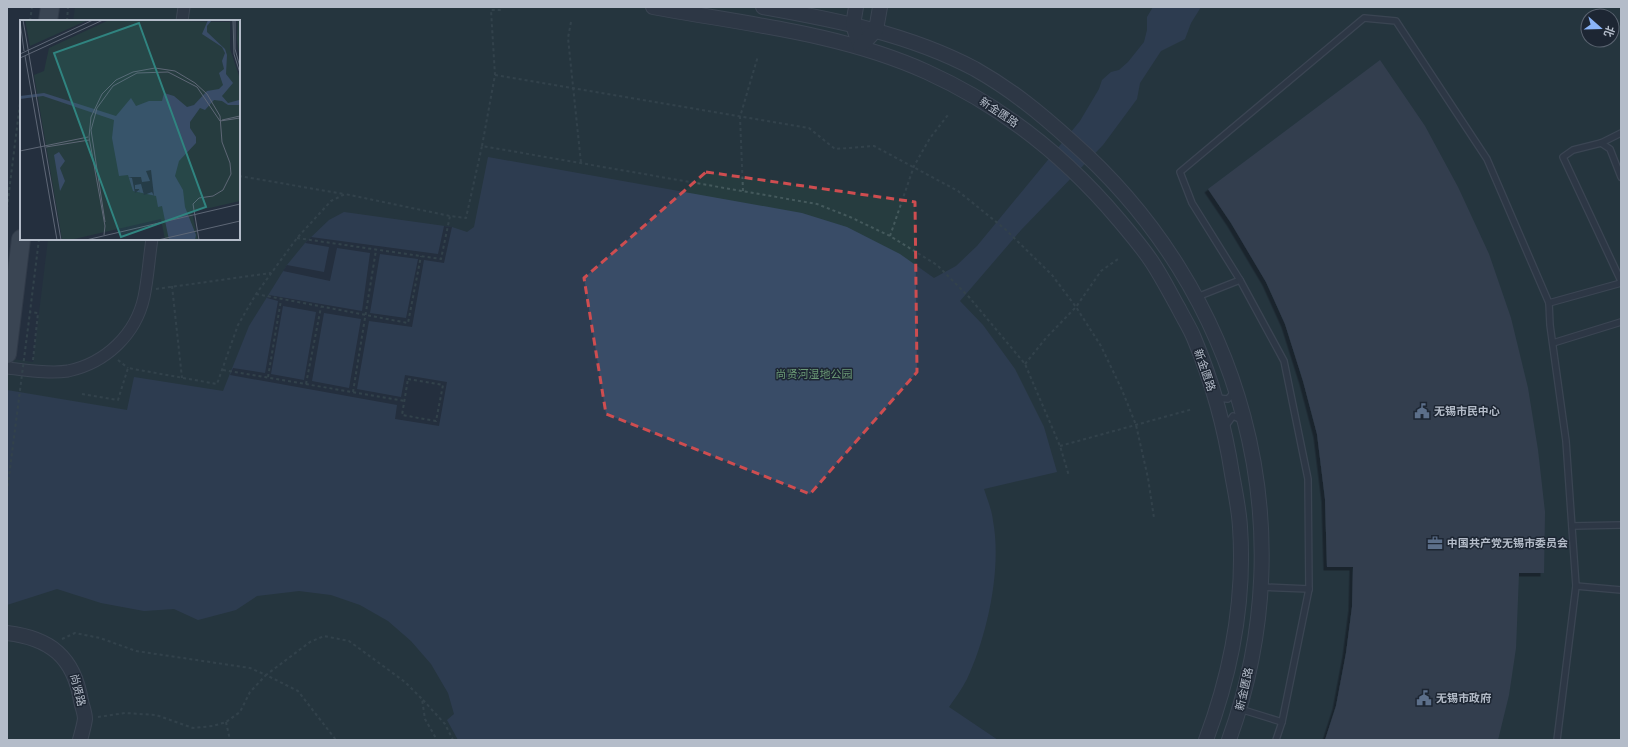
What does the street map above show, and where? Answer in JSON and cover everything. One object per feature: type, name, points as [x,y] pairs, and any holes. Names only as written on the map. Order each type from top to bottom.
[{"type":"main road","points":[[48,20],[50,7]]},
{"type":"main road","points":[[7,354],[21,240]]},
{"type":"street","points":[[182,20],[184,7]]},
{"type":"street","name":"新金匮路","points":[[653,7],[819,36],[860,47],[927,72],[972,95],[1030,133],[1079,176],[1124,227],[1156,267],[1193,336],[1214,397],[1224,429],[1240,528],[1240,590],[1233,645],[1217,708],[1206,740]]},
{"type":"street","name":"新金匮路","points":[[763,7],[876,30],[939,53],[974,69],[1028,103],[1092,159],[1121,189],[1173,256],[1197,297],[1208,320],[1235,388],[1245,423],[1257,486],[1261,526],[1260,587],[1254,639],[1240,709],[1229,740]]},
{"type":"street","points":[[856,7],[852,25],[860,47],[876,30],[880,7]]},
{"type":"street","points":[[7,368],[32,371],[67,371],[90,364],[110,353],[125,337],[136,320],[145,290],[152,240]]},
{"type":"street","name":"尚贤路","points":[[7,634],[37,639],[50,646],[61,655],[72,668],[80,689],[85,719],[79,740]]},
{"type":"street","name":"尚贤路","points":[[7,634],[18,636],[48,648],[71,670],[77,690],[82,719],[79,740]]},
{"type":"lane","points":[[1276,740],[1282,722],[1309,589],[1308,478],[1284,361],[1240,280],[1192,203],[1180,172],[1364,18],[1396,21],[1487,159],[1549,303],[1566,441],[1576,586],[1557,740]]},
{"type":"lane","points":[[1549,303],[1621,282],[1563,157],[1573,150],[1601,143],[1621,133]]},
{"type":"lane","points":[[1601,143],[1610,149],[1621,177]]},
{"type":"lane","points":[[1613,264],[1621,264]]},
{"type":"lane","points":[[1197,297],[1240,280]]},
{"type":"lane","points":[[1553,343],[1621,322]]},
{"type":"lane","name":"新金匮路","points":[[1214,397],[1228,399],[1233,394],[1235,388]]},
{"type":"lane","points":[[1224,429],[1228,421],[1233,416],[1239,418],[1245,423]]},
{"type":"lane","points":[[1572,526],[1621,525]]},
{"type":"lane","points":[[1576,586],[1621,590]]},
{"type":"lane","points":[[1260,587],[1309,589]]},
{"type":"lane","points":[[1240,709],[1282,722]]},
{"type":"path","points":[[30,20],[32,7]]},
{"type":"path","points":[[67,20],[68,7]]},
{"type":"path","points":[[240,176],[345,194],[466,218],[482,146],[495,75],[491,10],[502,10]]},
{"type":"path","points":[[571,22],[568,38],[581,163]]},
{"type":"path","points":[[743,191],[740,117],[758,56]]},
{"type":"path","points":[[495,75],[808,128],[835,149],[874,146],[914,166],[958,191],[991,217],[1052,276],[1076,307],[1101,346],[1136,425],[1148,478],[1154,518]]},
{"type":"path","points":[[7,208],[20,104]]},
{"type":"path","points":[[890,236],[914,166],[930,138],[948,115]]},
{"type":"path","points":[[482,146],[817,204],[850,217],[890,236],[937,266],[969,297],[1025,364],[1060,446],[1069,476]]},
{"type":"path","points":[[82,394],[118,400],[128,368],[218,384],[238,325],[256,294],[297,238],[330,201],[345,194]]},
{"type":"path","points":[[297,238],[441,259],[450,216]]},
{"type":"path","points":[[7,492],[39,240]]},
{"type":"path","points":[[353,392],[376,250]]},
{"type":"path","points":[[256,294],[281,300],[408,323],[421,256]]},
{"type":"path","points":[[1025,364],[1046,338],[1076,307],[1101,271],[1118,259]]},
{"type":"path","points":[[145,290],[272,273]]},
{"type":"path","points":[[172,286],[182,378]]},
{"type":"path","points":[[268,378],[281,300]]},
{"type":"path","points":[[306,384],[321,307]]},
{"type":"path","points":[[30,312],[38,313],[32,371]]},
{"type":"path","points":[[222,369],[405,401]]},
{"type":"path","points":[[408,379],[443,385],[436,421],[402,415],[405,401],[408,379]]},
{"type":"path","points":[[1060,446],[1193,409]]},
{"type":"path","points":[[50,646],[75,633],[100,638],[136,651],[250,668],[298,691],[336,740]]},
{"type":"path","points":[[85,719],[125,713],[156,715],[193,728],[226,722],[240,712],[250,692],[266,675],[310,642],[324,636],[349,641],[405,682],[445,724],[453,740]]},
{"type":"path","points":[[422,699],[425,719],[437,740]]},
{"type":"path","points":[[226,722],[230,740]]},
{"type":"highlighted area","points":[[706,172],[915,202],[917,372],[810,494],[606,414],[584,278]]},
{"type":"green space","name":"尚贤河湿地公园","points":[[75,7],[1621,7],[1621,740],[7,740],[7,358],[33,362],[48,240],[240,240],[240,20],[73,20]]},
{"type":"water","points":[[1153,7],[1201,7],[1191,23],[1185,39],[1161,51],[1140,83],[1137,99],[1103,145],[1021,230],[960,301],[983,325],[1015,369],[1044,427],[1057,472],[984,489],[992,513],[995,540],[996,560],[991,602],[981,643],[974,662],[965,683],[949,707],[998,740],[458,740],[447,720],[454,714],[448,693],[431,664],[411,641],[388,621],[360,605],[331,595],[299,591],[257,596],[236,610],[198,620],[174,609],[144,611],[101,603],[57,589],[7,605],[7,390],[127,410],[134,377],[223,391],[249,326],[287,265],[305,243],[329,220],[344,212],[452,227],[467,232],[474,227],[488,157],[802,213],[847,227],[900,254],[934,278],[956,266],[977,246],[1080,121],[1099,89],[1102,80],[1111,72],[1119,70],[1128,62],[1144,42],[1147,30],[1147,17]]},
{"type":"pier","points":[[444,226],[452,227],[444,263],[424,260],[412,327],[369,321],[357,389],[401,397],[405,375],[447,382],[439,426],[395,419],[397,405],[230,375],[233,368],[265,373],[278,301],[267,298],[269,295],[362,311],[370,253],[337,248],[330,281],[283,271],[287,265],[324,272],[329,247],[305,243],[311,237],[438,254]],"holes":[[[380,254],[418,259],[406,318],[370,313]],[[283,306],[316,312],[304,380],[271,374]],[[324,313],[361,319],[349,388],[312,381]]]},
{"type":"building","name":"无锡市民中心","points":[[1380,60],[1425,126],[1458,187],[1489,254],[1511,318],[1528,388],[1538,450],[1545,512],[1544,573],[1519,573],[1516,648],[1509,695],[1498,740],[1325,740],[1336,706],[1346,653],[1352,607],[1353,567],[1327,567],[1325,499],[1317,434],[1303,381],[1285,324],[1266,282],[1231,223],[1208,189]]},
{"type":"place","name":"无锡市民中心","points":[[1422,411]]},
{"type":"place","name":"中国共产党无锡市委员会","points":[[1435,543]]},
{"type":"place","name":"无锡市政府","points":[[1424,698]]}]
